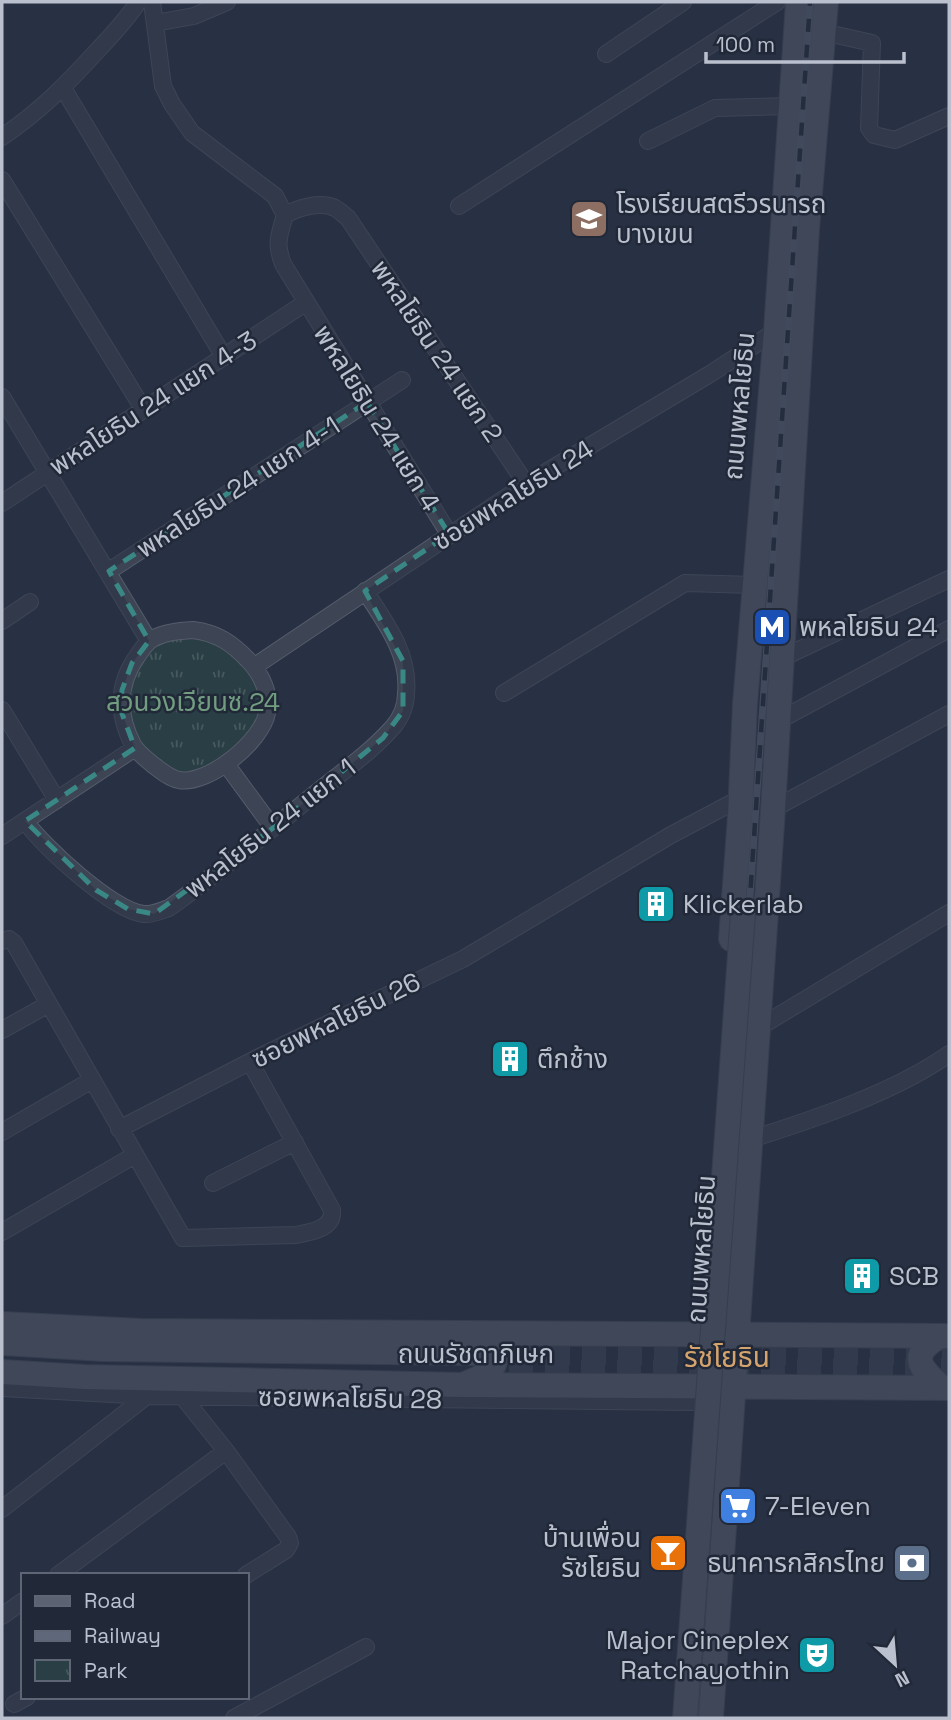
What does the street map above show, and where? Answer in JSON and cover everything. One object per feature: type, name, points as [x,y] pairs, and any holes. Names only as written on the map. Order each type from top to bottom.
[{"type":"main road","name":"ถนนพหลโยธิน","points":[[675,1718],[741,807],[754,585],[776,331],[798,2]]},
{"type":"main road","name":"ถนนพหลโยธิน","points":[[711,1718],[773,798],[807,229],[826,2]]},
{"type":"main road","points":[[776,331],[802,329]]},
{"type":"main road","name":"ถนนพหลโยธิน","points":[[685,1718],[748,913],[763,816],[773,798]]},
{"type":"main road","name":"ถนนพหลโยธิน","points":[[700,1718],[748,913],[748,840],[741,807]]},
{"type":"main road","points":[[707,1252],[729,1261],[743,1255]]},
{"type":"main road","name":"ถนนรัชดาภิเษก","points":[[2,1324],[141,1331],[470,1361],[699,1394],[734,1386],[946,1388]]},
{"type":"main road","name":"ถนนรัชดาภิเษก","points":[[2,1372],[174,1388],[470,1361],[702,1336],[945,1336]]},
{"type":"main road","points":[[945,1336],[924,1348],[920,1357],[923,1369],[946,1388]]},
{"type":"main road","name":"ถนนรัชดาภิเษก","points":[[2,1343],[470,1361]]},
{"type":"main road","name":"ถนนรัชดาภิเษก","points":[[2,1357],[106,1365],[470,1361]]},
{"type":"main road","points":[[690,1507],[711,1500],[724,1506]]},
{"type":"street","points":[[2,137],[43,107],[128,19],[138,2]]},
{"type":"street","points":[[152,2],[163,86],[183,121],[204,144],[275,196],[285,215],[277,239],[278,249],[283,264],[305,303]]},
{"type":"street","points":[[155,23],[194,16],[227,2]]},
{"type":"street","points":[[606,54],[683,2]]},
{"type":"street","points":[[458,206],[777,2]]},
{"type":"street","points":[[823,32],[872,43],[869,128],[874,135],[895,140],[949,117]]},
{"type":"street","points":[[62,88],[224,357]]},
{"type":"street","points":[[648,141],[715,108],[790,106]]},
{"type":"street","points":[[2,180],[144,410]]},
{"type":"street","name":"พหลโยธิน 24 แยก 2","points":[[285,215],[320,206],[335,207],[348,218],[526,484]]},
{"type":"street","name":"พหลโยธิน 24 แยก 4-3","points":[[2,503],[305,303]]},
{"type":"street","name":"พหลโยธิน 24 แยก 4","points":[[305,303],[449,534]]},
{"type":"street","name":"ซอยพหลโยธิน 24","points":[[255,666],[526,484],[710,374],[776,331]]},
{"type":"street","name":"พหลโยธิน 24 แยก 4-1","points":[[109,571],[401,380]]},
{"type":"street","points":[[2,397],[149,641]]},
{"type":"street","points":[[782,658],[949,579]]},
{"type":"street","points":[[503,693],[685,583],[754,585]]},
{"type":"street","name":"พหลโยธิน 24 แยก 1","points":[[25,821],[34,833],[96,890],[141,914],[154,914],[169,908],[273,828],[383,738],[395,725],[403,711],[407,693],[403,661],[392,634],[365,592]]},
{"type":"street","points":[[2,621],[30,602]]},
{"type":"street","points":[[776,722],[949,629]]},
{"type":"street","points":[[179,631],[205,631],[226,640],[255,666],[268,699],[266,718],[246,746],[226,764],[200,778],[179,780],[157,768],[135,748],[121,711],[122,690],[131,663],[149,641],[179,631]]},
{"type":"street","points":[[2,710],[57,800]]},
{"type":"street","points":[[773,798],[949,713]]},
{"type":"street","points":[[2,836],[135,748]]},
{"type":"street","points":[[226,764],[273,828]]},
{"type":"street","name":"ซอยพหลโยธิน 26","points":[[119,1129],[463,959],[671,835],[741,807]]},
{"type":"street","points":[[756,1029],[949,913]]},
{"type":"street","points":[[6,940],[49,1004],[183,1238],[296,1235],[314,1232],[329,1223],[333,1217],[332,1210],[250,1062]]},
{"type":"street","points":[[2,1030],[49,1004]]},
{"type":"street","points":[[751,1139],[808,1121],[862,1098],[919,1072],[949,1054]]},
{"type":"street","points":[[2,1132],[92,1080]]},
{"type":"street","points":[[213,1183],[295,1142]]},
{"type":"street","points":[[2,1232],[135,1155]]},
{"type":"street","name":"ซอยพหลโยธิน 28","points":[[2,1388],[148,1396],[174,1388],[699,1394]]},
{"type":"street","points":[[2,1509],[148,1396],[174,1388],[226,1451],[288,1537],[286,1550],[248,1574]]},
{"type":"street","points":[[61,1573],[226,1451]]},
{"type":"street","points":[[2,1616],[21,1602]]},
{"type":"street","points":[[234,1718],[366,1647]]},
{"type":"highlighted area","points":[[367,402],[449,534],[365,591],[403,661],[403,711],[383,738],[273,828],[154,914],[128,909],[96,890],[25,821],[135,748],[121,711],[122,690],[132,663],[149,641],[109,571]]},
{"type":"green space","name":"สวนวงเวียนซ.24","points":[[167,633],[226,641],[268,699],[262,726],[219,768],[168,776],[125,725],[124,683],[141,650]]},
{"type":"tunnel","points":[[474,1353],[949,1353]]},
{"type":"tunnel","points":[[473,1372],[949,1370]]},
{"type":"railway","points":[[695,1718],[810,2]]},
{"type":"place","name":"โรงเรียนสตรีวรนารถ บางเขน","points":[[589,219]]},
{"type":"place","name":"พหลโยธิน 24","points":[[772,627]]},
{"type":"place","name":"Klickerlab","points":[[656,904]]},
{"type":"place","name":"ตึกช้าง","points":[[510,1059]]},
{"type":"place","name":"SCB","points":[[862,1276]]},
{"type":"place","name":"7-Eleven","points":[[738,1506]]},
{"type":"place","name":"บ้านเพื่อน รัชโยธิน","points":[[668,1553]]},
{"type":"place","name":"ธนาคารกสิกรไทย","points":[[912,1563]]},
{"type":"place","name":"Major Cineplex Ratchayothin","points":[[817,1655]]},
{"type":"district","name":"รัชโยธิน","points":[[727,1357]]}]
